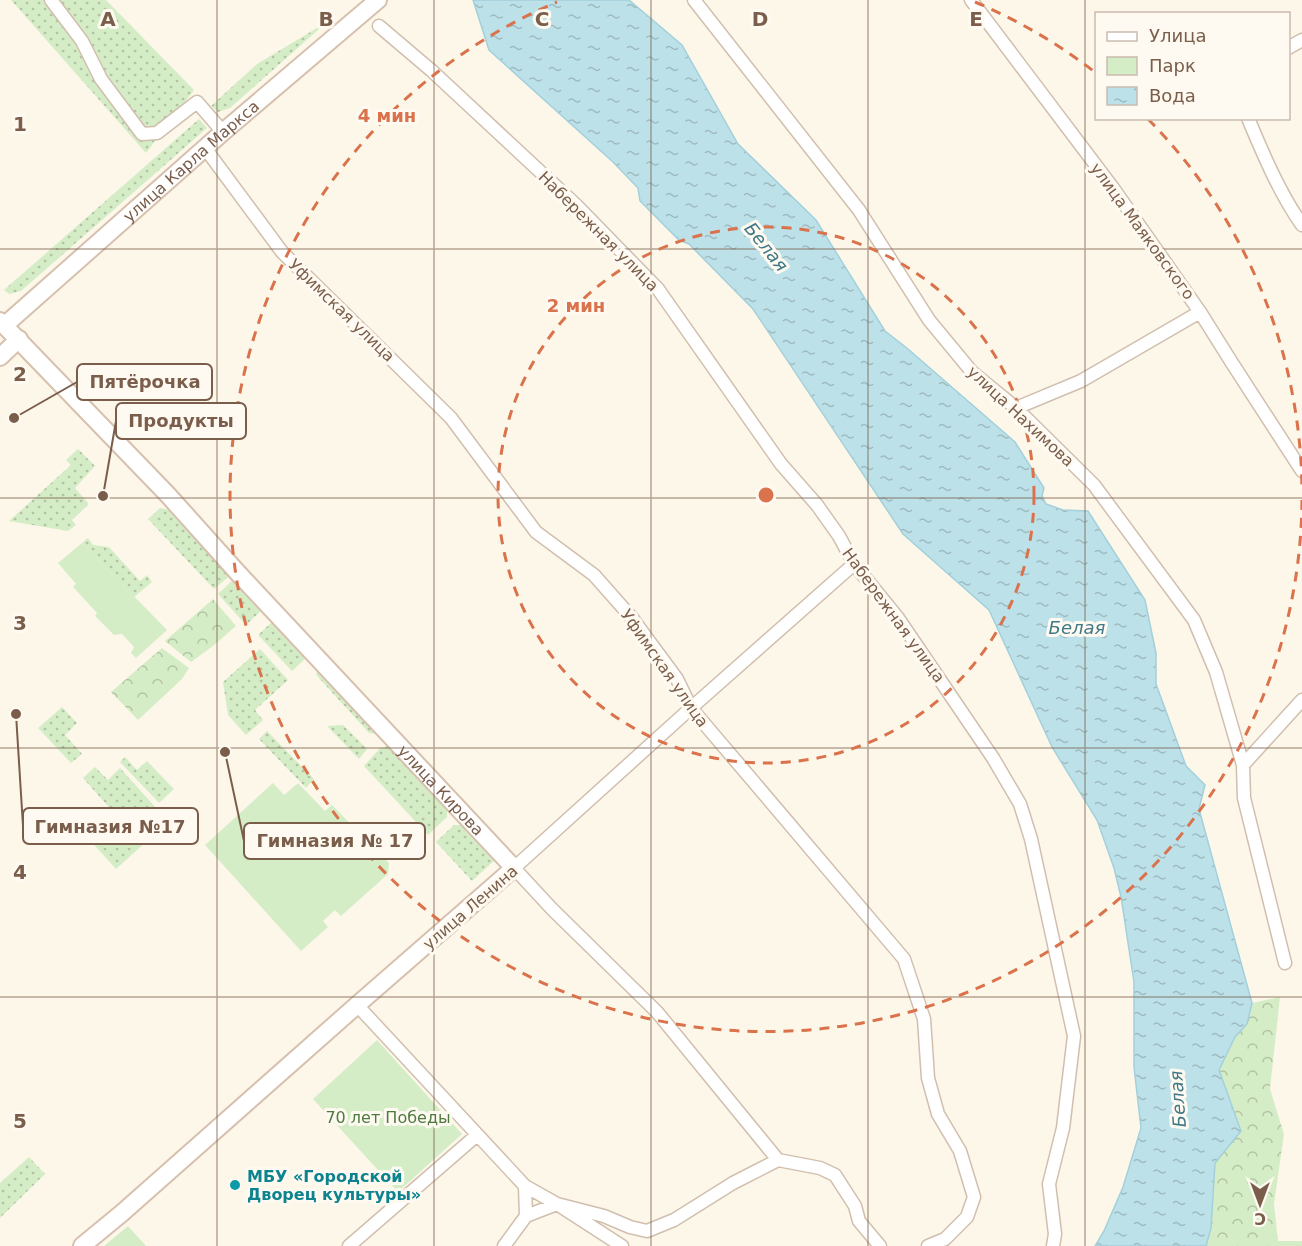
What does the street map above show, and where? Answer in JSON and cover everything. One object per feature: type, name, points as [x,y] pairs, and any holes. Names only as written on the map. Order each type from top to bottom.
[{"type":"street","points":[[51,0],[82,41],[101,79],[142,134],[157,133],[197,102],[223,132]]},
{"type":"street","name":"улица Карла Маркса","points":[[2,323],[378,0]]},
{"type":"street","name":"улица Нахимова","points":[[694,0],[859,210],[929,320],[972,372],[1016,408],[1094,485],[1194,620],[1216,672],[1243,765],[1244,798],[1284,963]]},
{"type":"street","name":"улица Маяковского","points":[[971,0],[1113,188],[1200,312],[1302,471]]},
{"type":"street","name":"Набережная улица","points":[[380,26],[432,71],[577,206],[658,289],[781,464],[818,505],[854,564],[898,618],[993,758],[1020,804],[1028,830],[1074,1036],[1063,1128],[1049,1184],[1055,1234],[1053,1246]]},
{"type":"street","points":[[1249,120],[1262,151],[1294,214],[1302,225]]},
{"type":"street","name":"Уфимская улица","points":[[205,148],[282,252],[451,417],[536,532],[594,575],[632,618],[677,679],[691,708],[904,959],[924,1019],[928,1078],[938,1114],[960,1151],[974,1197],[968,1217],[945,1239],[928,1246]]},
{"type":"street","points":[[1016,408],[1081,381],[1200,312]]},
{"type":"street","name":"улица Кирова","points":[[2,323],[168,495],[552,909],[657,1012],[778,1160]]},
{"type":"street","points":[[0,357],[19,339]]},
{"type":"street","name":"улица Ленина","points":[[82,1246],[514,868],[854,564]]},
{"type":"street","points":[[1243,765],[1302,700]]},
{"type":"street","points":[[357,1005],[525,1186],[622,1246]]},
{"type":"street","points":[[349,1246],[477,1135]]},
{"type":"street","points":[[504,1246],[526,1216],[557,1204],[604,1216],[630,1227],[647,1231],[674,1220],[733,1183],[778,1160],[820,1168],[835,1175],[855,1206],[859,1221],[880,1246]]},
{"type":"street","points":[[525,1186],[526,1216]]},
{"type":"green space","points":[[11,0],[106,0],[194,90],[146,153]]},
{"type":"green space","points":[[327,22],[230,108],[218,112],[211,106],[257,64]]},
{"type":"green space","points":[[199,119],[207,128],[21,291],[9,294],[4,290]]},
{"type":"green space","points":[[78,449],[95,466],[75,488],[89,504],[72,520],[76,525],[68,531],[9,521],[71,465],[66,460]]},
{"type":"green space","points":[[160,508],[170,510],[232,574],[214,589],[148,519]]},
{"type":"green space","points":[[88,538],[93,545],[109,547],[140,581],[147,575],[152,582],[134,597],[82,543]]},
{"type":"green space","points":[[82,543],[167,630],[136,658],[131,653],[134,647],[122,634],[114,635],[95,616],[97,613],[73,587],[76,584],[58,563]]},
{"type":"green space","points":[[235,578],[263,609],[246,625],[218,594]]},
{"type":"green space","points":[[213,599],[236,626],[191,662],[165,641]]},
{"type":"green space","points":[[272,622],[306,658],[292,671],[258,635]]},
{"type":"green space","points":[[162,648],[189,668],[182,679],[138,720],[111,692]]},
{"type":"green space","points":[[260,649],[288,680],[255,710],[263,720],[246,735],[228,715],[223,682]]},
{"type":"green space","points":[[318,672],[376,734],[369,733],[319,678],[316,674]]},
{"type":"green space","points":[[62,707],[77,723],[65,735],[82,754],[71,763],[38,728]]},
{"type":"green space","points":[[343,725],[367,749],[359,759],[327,726]]},
{"type":"green space","points":[[267,731],[314,779],[306,788],[259,739]]},
{"type":"green space","points":[[389,746],[447,809],[447,817],[428,835],[364,766],[380,748]]},
{"type":"green space","points":[[125,757],[137,770],[147,761],[174,789],[159,803],[120,762]]},
{"type":"green space","points":[[95,767],[108,780],[120,768],[158,810],[147,821],[157,832],[116,869],[88,838],[114,813],[83,778]]},
{"type":"green space","points":[[273,783],[284,795],[298,783],[325,811],[332,805],[389,863],[388,874],[341,916],[335,910],[323,921],[328,927],[301,951],[205,845]]},
{"type":"green space","points":[[454,825],[465,825],[496,859],[472,881],[436,842]]},
{"type":"green space","points":[[1280,997],[1270,1089],[1284,1134],[1274,1204],[1278,1241],[1302,1241],[1302,1246],[1206,1246],[1211,1228],[1215,1163],[1241,1130],[1219,1070],[1235,1037],[1247,1024],[1252,1003]]},
{"type":"green space","name":"70 лет Победы","points":[[377,1040],[462,1134],[398,1192],[313,1099]]},
{"type":"green space","points":[[29,1157],[45,1174],[0,1218],[0,1183]]},
{"type":"green space","points":[[128,1226],[146,1246],[104,1246]]},
{"type":"water","name":"Белая","points":[[473,0],[629,0],[682,45],[738,144],[816,220],[885,331],[1015,442],[1044,488],[1042,496],[1046,504],[1063,510],[1088,511],[1145,600],[1156,653],[1156,684],[1186,766],[1205,785],[1199,809],[1252,1003],[1247,1024],[1235,1037],[1219,1070],[1241,1131],[1215,1163],[1211,1228],[1206,1246],[1095,1246],[1123,1187],[1141,1128],[1134,1067],[1134,982],[1121,897],[1114,868],[1097,820],[1052,747],[989,610],[903,534],[753,309],[689,244],[679,240],[640,201],[638,188],[613,162],[489,50]]},
{"type":"place","name":"Пятёрочка","points":[[14,418]]},
{"type":"place","name":"Продукты","points":[[103,496]]},
{"type":"place","name":"Гимназия №17","points":[[16,714]]},
{"type":"place","name":"Гимназия № 17","points":[[225,752]]},
{"type":"place","name":"МБУ «Городской Дворец культуры»","points":[[235,1185]]}]
